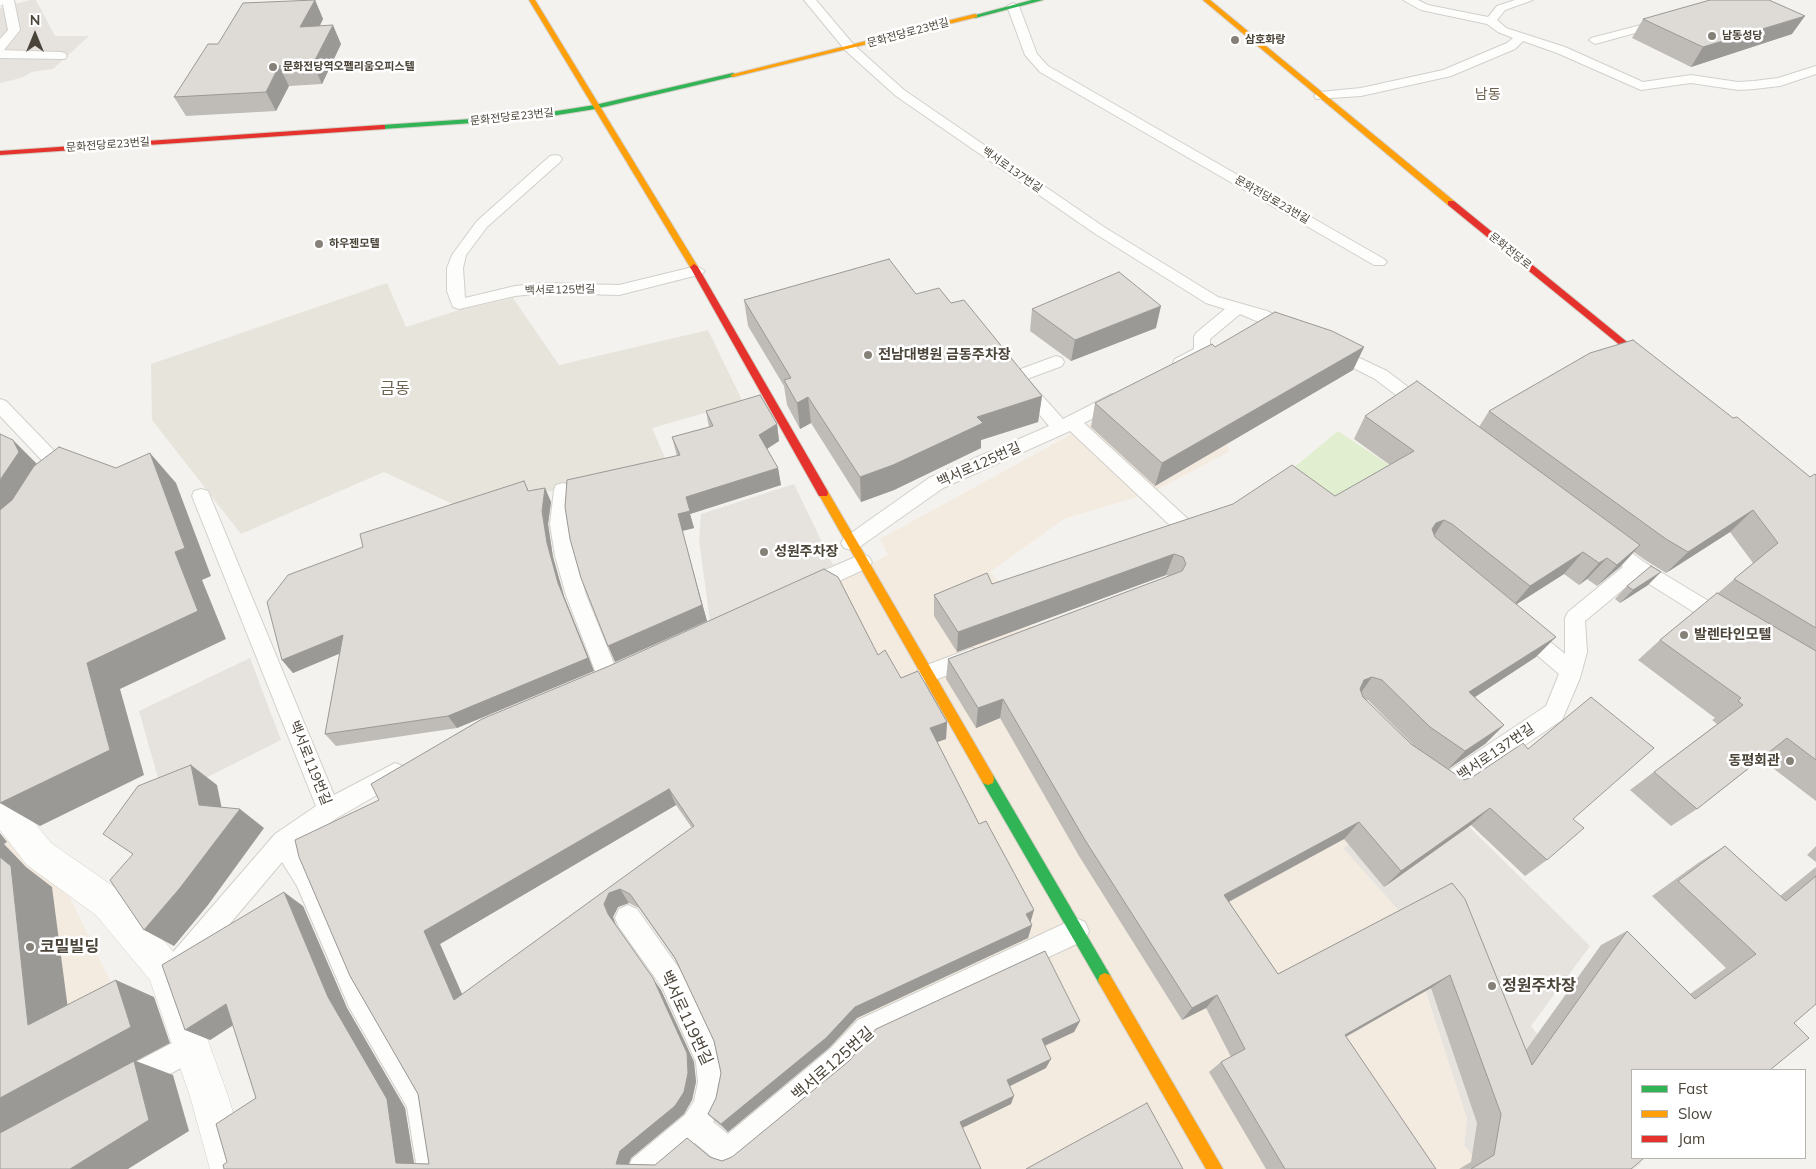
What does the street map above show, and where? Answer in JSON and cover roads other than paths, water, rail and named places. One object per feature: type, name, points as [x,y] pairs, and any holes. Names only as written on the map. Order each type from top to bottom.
[{"type":"street","points":[[532,0],[697,271],[851,543],[1215,1169]]},
{"type":"street","name":"문화전당로23번길","points":[[0,153],[496,120],[596,107],[850,48],[1012,3],[1040,0]]},
{"type":"street","name":"문화전당로","points":[[1206,0],[1320,96],[1663,376]]},
{"type":"street","points":[[0,805],[39,854],[108,903],[164,969],[209,1096],[230,1169]]},
{"type":"lane","points":[[0,47],[14,30],[8,0]]},
{"type":"lane","name":"백서로137번길","points":[[810,0],[850,48],[900,93],[1099,230],[1212,300],[1261,315],[1304,336]]},
{"type":"lane","points":[[1409,0],[1425,8],[1491,21],[1502,30],[1520,38],[1561,50],[1641,86],[1692,80],[1738,86],[1754,85],[1780,82],[1816,70]]},
{"type":"lane","points":[[1491,21],[1501,8],[1527,0]]},
{"type":"lane","name":"문화전당로23번길","points":[[1012,3],[1031,55],[1044,69],[1379,262]]},
{"type":"lane","points":[[1595,40],[1672,20]]},
{"type":"lane","points":[[1320,96],[1361,92],[1447,73],[1511,46],[1520,38]]},
{"type":"lane","points":[[0,54],[61,56]]},
{"type":"lane","name":"백서로125번길","points":[[555,158],[482,224],[459,255],[455,268],[455,291],[459,304],[514,290],[544,288],[619,290],[697,271]]},
{"type":"lane","points":[[1163,373],[1202,352],[1202,337],[1238,307]]},
{"type":"lane","points":[[1321,345],[1381,375],[1437,417]]},
{"type":"lane","points":[[1056,362],[1016,377],[1067,426],[1182,525]]},
{"type":"lane","points":[[1067,426],[1131,390]]},
{"type":"lane","points":[[0,405],[59,467],[63,479],[53,495]]},
{"type":"lane","name":"백서로125번길","points":[[851,543],[936,483],[1067,426]]},
{"type":"lane","points":[[563,490],[560,524],[565,556],[576,595],[608,676]]},
{"type":"lane","name":"백서로119번길","points":[[167,979],[196,941],[283,842],[329,810],[201,496]]},
{"type":"lane","points":[[1589,531],[1636,567],[1734,627]]},
{"type":"lane","points":[[789,594],[862,562]]},
{"type":"lane","name":"백서로137번길","points":[[1426,769],[1448,785],[1554,713],[1571,671],[1576,652],[1575,618],[1636,567]]},
{"type":"lane","points":[[1511,621],[1571,671]]},
{"type":"lane","points":[[927,674],[992,650]]},
{"type":"lane","points":[[329,810],[414,762]]},
{"type":"lane","points":[[283,842],[306,878],[358,998],[420,1103],[431,1169]]},
{"type":"lane","name":"백서로119번길","points":[[628,918],[672,980],[709,1062],[712,1082],[707,1106],[695,1125]]},
{"type":"lane","name":"백서로125번길","points":[[695,1125],[728,1152],[840,1059],[867,1030],[1076,931]]},
{"type":"lane","points":[[104,1095],[191,1047]]},
{"type":"lane","points":[[642,1169],[695,1125]]},
{"type":"place","name":"남동성당","points":[[1712,36]]},
{"type":"place","name":"삼호화랑","points":[[1235,40]]},
{"type":"place","name":"문화전당역오펠리움오피스텔","points":[[273,67]]},
{"type":"place","name":"하우젠모텔","points":[[319,244]]},
{"type":"place","name":"전남대병원 금동주차장","points":[[868,355]]},
{"type":"place","name":"성원주차장","points":[[764,552]]},
{"type":"place","name":"발렌타인모텔","points":[[1684,635]]},
{"type":"place","name":"동평회관","points":[[1790,761]]},
{"type":"place","name":"코밀빌딩","points":[[30,947]]},
{"type":"place","name":"정원주차장","points":[[1492,986]]},
{"type":"district","name":"남동","points":[[1488,95]]},
{"type":"district","name":"금동","points":[[395,389]]}]
